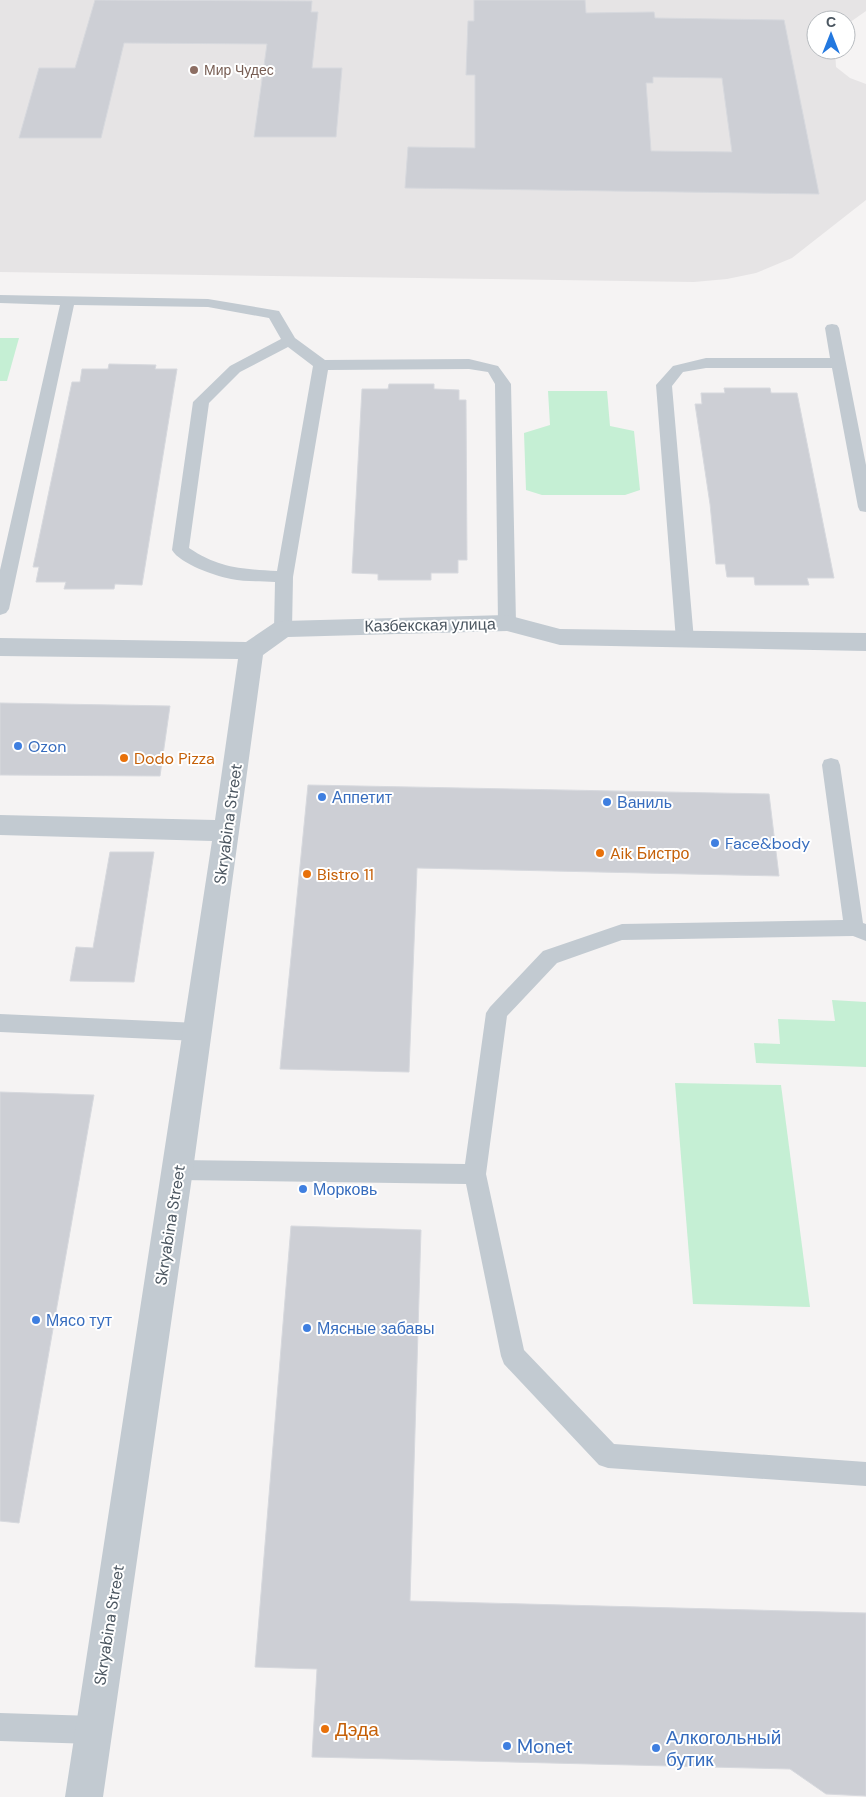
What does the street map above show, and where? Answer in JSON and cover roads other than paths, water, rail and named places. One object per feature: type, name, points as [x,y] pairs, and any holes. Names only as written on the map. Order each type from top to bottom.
[{"type":"street","name":"Казбекская улица","points":[[283,629],[507,623],[560,637],[866,642]]},
{"type":"street","points":[[0,646],[251,651],[283,629]]},
{"type":"street","name":"Skryabina Street","points":[[84,1797],[178,1170],[251,651]]},
{"type":"street","points":[[0,825],[227,831]]},
{"type":"lane","points":[[0,300],[208,303],[274,314],[289,341],[321,365],[469,364],[494,369],[503,384],[507,623]]},
{"type":"lane","points":[[0,609],[68,300]]},
{"type":"lane","points":[[832,328],[866,507]]},
{"type":"lane","points":[[284,577],[233,574],[197,561],[180,550],[201,402],[234,369],[289,341]]},
{"type":"lane","points":[[685,640],[664,385],[678,369],[706,363],[838,363]]},
{"type":"lane","points":[[283,629],[284,577],[321,365]]},
{"type":"lane","points":[[831,765],[860,930],[622,932],[550,956],[497,1013],[475,1174],[513,1356],[608,1456],[866,1474]]},
{"type":"lane","points":[[0,1023],[198,1032]]},
{"type":"lane","points":[[178,1170],[475,1174]]},
{"type":"lane","points":[[0,1727],[93,1730]]},
{"type":"place","name":"Мир Чудес","points":[[194,70]]},
{"type":"place","name":"Ozon","points":[[18,746]]},
{"type":"place","name":"Dodo Pizza","points":[[124,758]]},
{"type":"place","name":"Аппетит","points":[[322,797]]},
{"type":"place","name":"Ваниль","points":[[607,802]]},
{"type":"place","name":"Face&body","points":[[715,843]]},
{"type":"place","name":"Aik Бистро","points":[[600,853]]},
{"type":"place","name":"Bistro 11","points":[[307,874]]},
{"type":"place","name":"Морковь","points":[[303,1189]]},
{"type":"place","name":"Мясо тут","points":[[36,1320]]},
{"type":"place","name":"Мясные забавы","points":[[307,1328]]},
{"type":"place","name":"Дэда","points":[[325,1729]]},
{"type":"place","name":"Monet","points":[[507,1746]]},
{"type":"place","name":"Алкогольный бутик","points":[[656,1748]]}]
